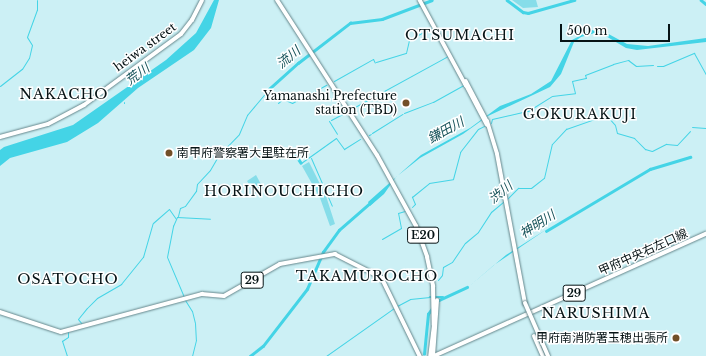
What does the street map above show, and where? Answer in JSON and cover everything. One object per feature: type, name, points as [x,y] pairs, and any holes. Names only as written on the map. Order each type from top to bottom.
[{"type":"highway","name":"heiwa street","points":[[0,137],[48,124],[84,105],[181,34],[192,20],[202,0]]},
{"type":"highway","name":"E20","points":[[277,0],[313,52]]},
{"type":"highway","name":"E20","points":[[280,0],[395,182],[420,236],[435,294],[432,355]]},
{"type":"highway","points":[[465,83],[486,122],[499,165],[525,302],[546,355]]},
{"type":"highway","points":[[534,336],[546,355]]},
{"type":"highway","points":[[544,341],[546,355]]},
{"type":"main road","points":[[422,2],[465,83]]},
{"type":"main road","points":[[422,2],[483,115]]},
{"type":"main road","name":"甲府中央右左口線","points":[[432,355],[706,234]]},
{"type":"main road","name":"29","points":[[0,312],[57,332],[83,327],[208,293],[224,296],[277,266],[324,255],[340,255],[379,274],[397,306],[420,356]]},
{"type":"shaded area","points":[[214,0],[219,0],[211,28],[194,50],[138,88],[98,123],[67,142],[10,158],[0,166],[0,150],[4,147],[73,125],[166,60],[196,33]]},
{"type":"shaded area","points":[[512,0],[536,0],[538,7],[523,8]]},
{"type":"shaded area","points":[[591,30],[603,31],[627,44],[648,46],[706,38],[706,42],[637,50],[626,48],[604,35],[595,33],[581,37],[574,42],[561,74],[550,87],[488,116],[463,134],[420,158],[398,176],[421,155],[470,128],[500,106],[531,94],[551,81],[572,40]]},
{"type":"shaded area","points":[[309,162],[326,196],[335,224],[330,226],[320,198],[302,166]]},
{"type":"shaded area","points":[[256,175],[263,188],[255,193],[247,181]]},
{"type":"shaded area","points":[[396,177],[384,194],[370,206],[368,202]]},
{"type":"shaded area","points":[[547,229],[495,264],[506,255]]},
{"type":"waterway","points":[[0,86],[22,69],[29,58],[32,45],[27,37],[37,10],[37,0]]},
{"type":"waterway","name":"流川","points":[[269,89],[298,63],[350,23],[382,19],[432,0]]},
{"type":"waterway","name":"流川","points":[[507,0],[523,12],[528,13],[574,0]]},
{"type":"waterway","name":"流川","points":[[701,0],[706,4]]},
{"type":"waterway","points":[[376,62],[406,53],[409,40],[432,27]]},
{"type":"waterway","points":[[657,66],[663,66],[694,53],[706,75]]},
{"type":"waterway","points":[[353,108],[448,56]]},
{"type":"waterway","points":[[334,81],[373,59],[375,63]]},
{"type":"waterway","points":[[491,123],[492,119],[528,111],[552,96],[575,93],[572,81],[586,78],[585,75],[613,64],[628,60],[636,66],[653,65]]},
{"type":"waterway","points":[[315,91],[326,85]]},
{"type":"waterway","points":[[404,113],[433,102],[464,85]]},
{"type":"waterway","name":"流川","points":[[178,216],[180,208],[185,206],[196,191],[197,184],[210,170],[218,156],[239,134],[247,115],[269,89]]},
{"type":"waterway","points":[[278,103],[283,99],[292,103],[313,92]]},
{"type":"waterway","points":[[331,120],[344,113]]},
{"type":"waterway","points":[[372,133],[403,114]]},
{"type":"waterway","name":"渋川","points":[[507,199],[518,188],[531,188],[544,178],[552,144],[566,129],[606,115],[615,125],[617,133],[634,138],[645,149],[652,151],[666,144],[677,145],[690,131]]},
{"type":"waterway","points":[[329,121],[337,134]]},
{"type":"waterway","points":[[412,207],[415,204],[412,197],[429,183],[453,179],[460,152],[478,129],[484,126]]},
{"type":"waterway","name":"渋川","points":[[692,127],[706,128]]},
{"type":"waterway","points":[[301,163],[336,138],[344,149],[360,139]]},
{"type":"waterway","name":"流川","points":[[293,151],[301,163]]},
{"type":"waterway","name":"神明川","points":[[546,231],[650,169],[690,157]]},
{"type":"waterway","points":[[311,158],[332,206]]},
{"type":"waterway","name":"渋川","points":[[438,280],[442,275],[443,267],[452,262],[465,243],[478,232],[491,212],[504,201]]},
{"type":"waterway","name":"鎌田川","points":[[250,356],[263,346],[307,289],[323,252],[339,230],[371,202]]},
{"type":"waterway","name":"流川","points":[[82,324],[78,319],[87,308],[97,298],[121,284],[143,257],[153,223],[169,209],[176,219]]},
{"type":"waterway","points":[[382,239],[401,228],[398,213],[405,211]]},
{"type":"waterway","points":[[184,297],[167,257],[173,226],[177,217],[210,219]]},
{"type":"waterway","name":"神明川","points":[[437,301],[467,287]]},
{"type":"waterway","name":"渋川","points":[[397,306],[410,299],[430,297]]},
{"type":"waterway","points":[[430,297],[443,297]]},
{"type":"waterway","points":[[185,300],[192,311],[195,323],[196,340],[192,356]]},
{"type":"waterway","name":"神明川","points":[[424,354],[428,314],[433,307]]},
{"type":"waterway","name":"渋川","points":[[326,356],[394,308]]},
{"type":"waterway","name":"流川","points":[[67,356],[62,341],[68,337],[68,332]]},
{"type":"place","name":"Yamanashi Prefecture station (TBD)","points":[[406,103]]},
{"type":"place","name":"南甲府警察署大里駐在所","points":[[169,153]]},
{"type":"place","name":"甲府南消防署玉穂出張所","points":[[676,338]]},
{"type":"district","name":"OTSUMACHI","points":[[460,35]]},
{"type":"district","name":"NAKACHO","points":[[64,94]]},
{"type":"district","name":"GOKURAKUJI","points":[[580,114]]},
{"type":"district","name":"HORINOUCHICHO","points":[[284,191]]},
{"type":"district","name":"TAKAMUROCHO","points":[[367,276]]},
{"type":"district","name":"OSATOCHO","points":[[68,279]]},
{"type":"district","name":"NARUSHIMA","points":[[596,313]]},
{"type":"water label","name":"荒川","points":[[138,75]]}]
